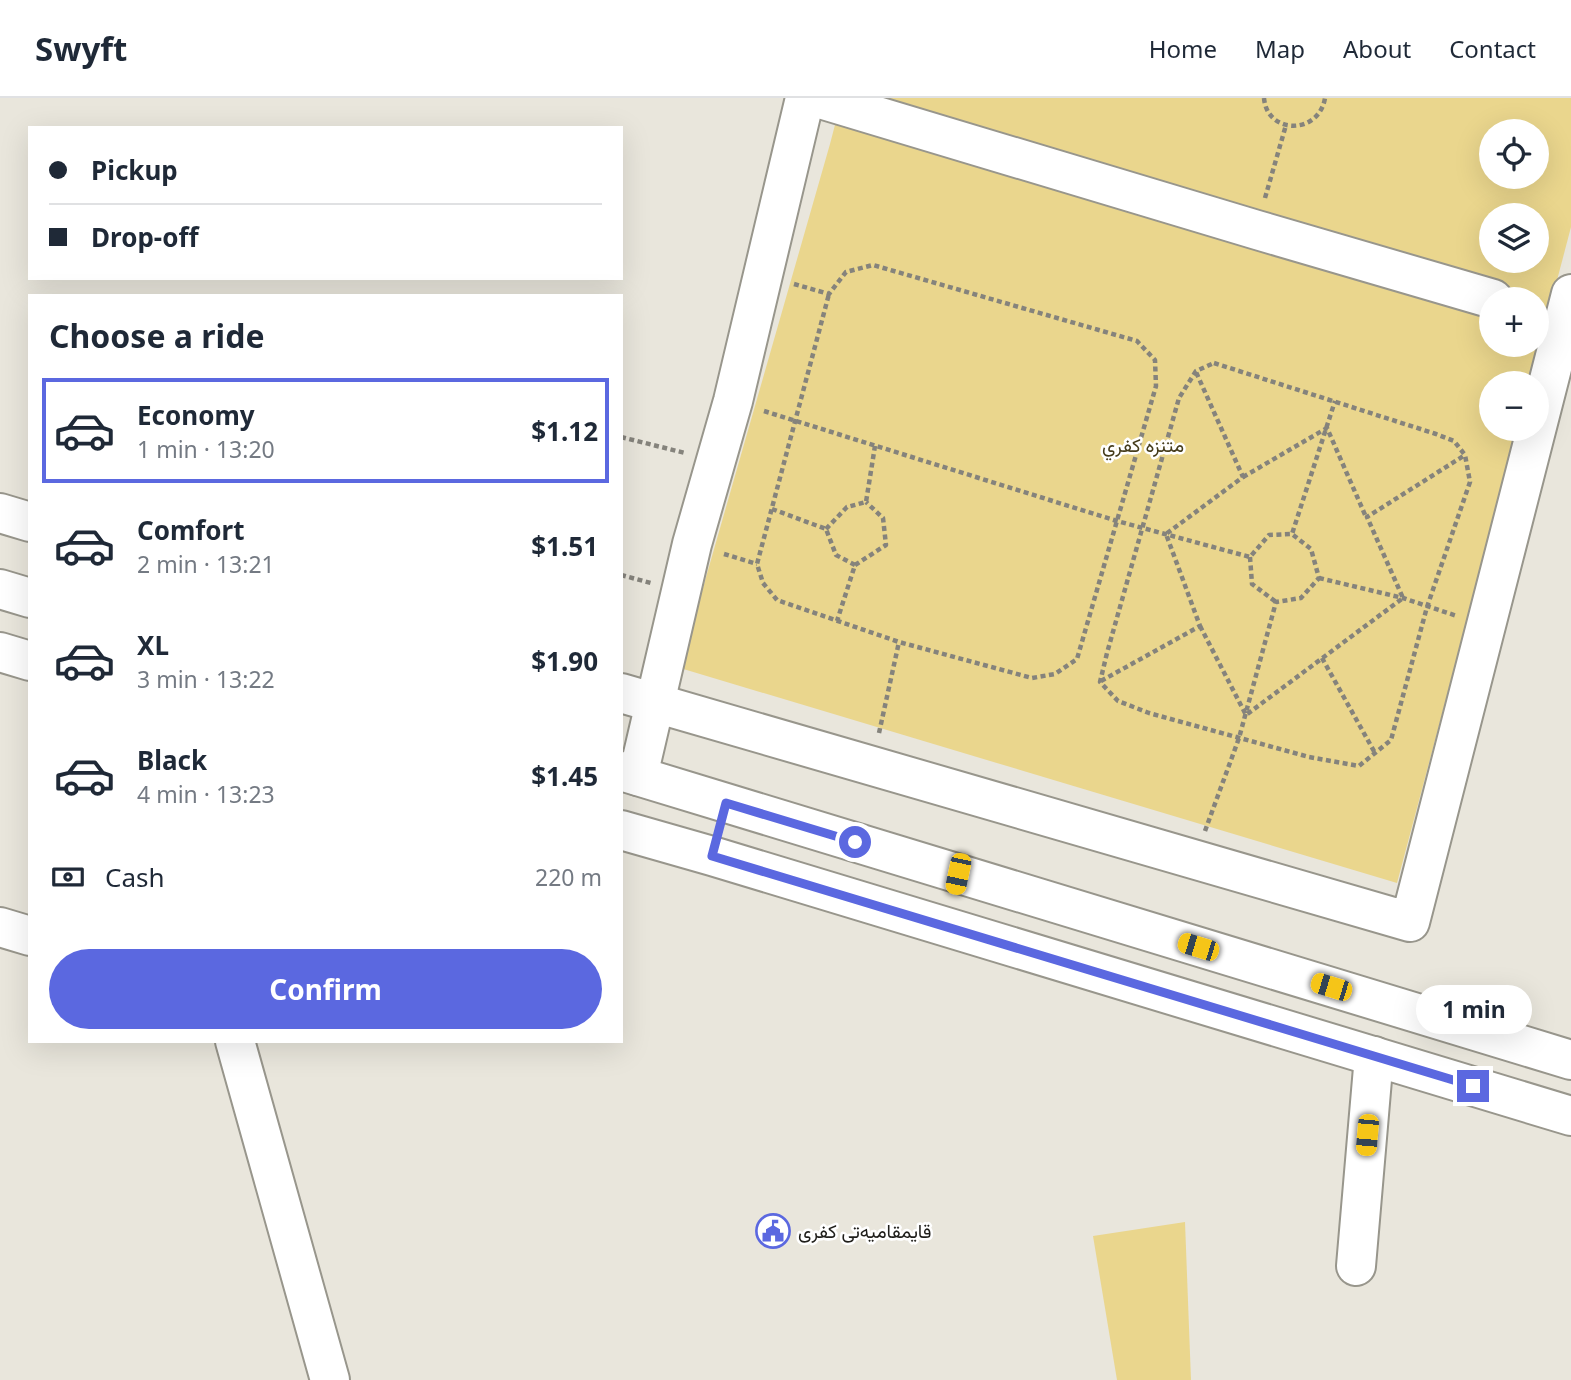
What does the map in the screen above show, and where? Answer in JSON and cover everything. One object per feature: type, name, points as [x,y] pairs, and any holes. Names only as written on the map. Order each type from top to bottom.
[{"type":"street","points":[[805,98],[733,401],[692,544],[638,698],[630,774],[1571,1060]]},
{"type":"street","points":[[817,98],[1479,295]]},
{"type":"street","points":[[638,698],[1410,922],[1486,625],[1557,309]]},
{"type":"street","points":[[0,513],[28,521]]},
{"type":"street","points":[[0,589],[28,597]]},
{"type":"street","points":[[0,652],[28,660]]},
{"type":"street","points":[[712,856],[726,803]]},
{"type":"street","points":[[623,831],[1571,1116]]},
{"type":"street","points":[[947,927],[958,874]]},
{"type":"street","points":[[0,927],[28,935]]},
{"type":"street","points":[[236,1043],[330,1380]]},
{"type":"street","points":[[1356,1266],[1374,1056]]},
{"type":"path","points":[[1264,98],[1264,104],[1276,121],[1296,126],[1314,119],[1321,111],[1325,98]]},
{"type":"path","points":[[1256,230],[1286,125]]},
{"type":"path","points":[[873,265],[1137,341],[1156,360],[1156,386],[1077,659],[1055,674],[1032,678],[899,642],[777,600],[763,583],[757,564],[795,420],[829,294],[846,272],[873,265]]},
{"type":"path","points":[[763,275],[829,294]]},
{"type":"path","points":[[1214,363],[1454,441],[1465,455],[1470,482],[1427,607],[1391,740],[1359,766],[1309,757],[1149,713],[1118,701],[1100,682],[1179,398],[1196,371],[1214,363]]},
{"type":"path","points":[[1196,371],[1243,477]]},
{"type":"path","points":[[1292,534],[1335,401]]},
{"type":"path","points":[[795,420],[1117,521],[1250,557]]},
{"type":"path","points":[[1166,534],[1243,477],[1327,428]]},
{"type":"path","points":[[1327,428],[1402,598]]},
{"type":"path","points":[[623,437],[716,460]]},
{"type":"path","points":[[866,502],[876,446]]},
{"type":"path","points":[[1367,517],[1465,455]]},
{"type":"path","points":[[826,529],[847,507],[866,502]]},
{"type":"path","points":[[837,621],[855,565],[886,545],[883,518],[866,502]]},
{"type":"path","points":[[772,509],[826,529],[836,555],[855,565]]},
{"type":"path","points":[[1166,534],[1200,626],[1246,715]]},
{"type":"path","points":[[1292,534],[1311,549],[1319,578],[1301,598],[1276,602],[1252,584],[1250,557],[1269,535],[1292,534]]},
{"type":"path","points":[[1319,578],[1402,598],[1486,625]]},
{"type":"path","points":[[1246,715],[1402,598]]},
{"type":"path","points":[[1195,859],[1239,738],[1276,602]]},
{"type":"path","points":[[1100,682],[1200,626]]},
{"type":"path","points":[[871,765],[899,642]]},
{"type":"path","points":[[1322,658],[1375,753]]},
{"type":"green space","name":"متنزه كفري","points":[[842,98],[1571,98],[1571,227],[1549,311],[1549,287],[1479,287],[1479,357],[1537,357],[1533,371],[1479,371],[1479,441],[1515,441],[1397,883],[680,668]]},
{"type":"green space","points":[[1185,1222],[1191,1380],[1117,1380],[1093,1236]]},
{"type":"place","name":"قایمقامیەتی کفری","points":[[773,1231]]},
{"type":"route","points":[[855,842],[726,803],[712,856],[1473,1086]]}]
